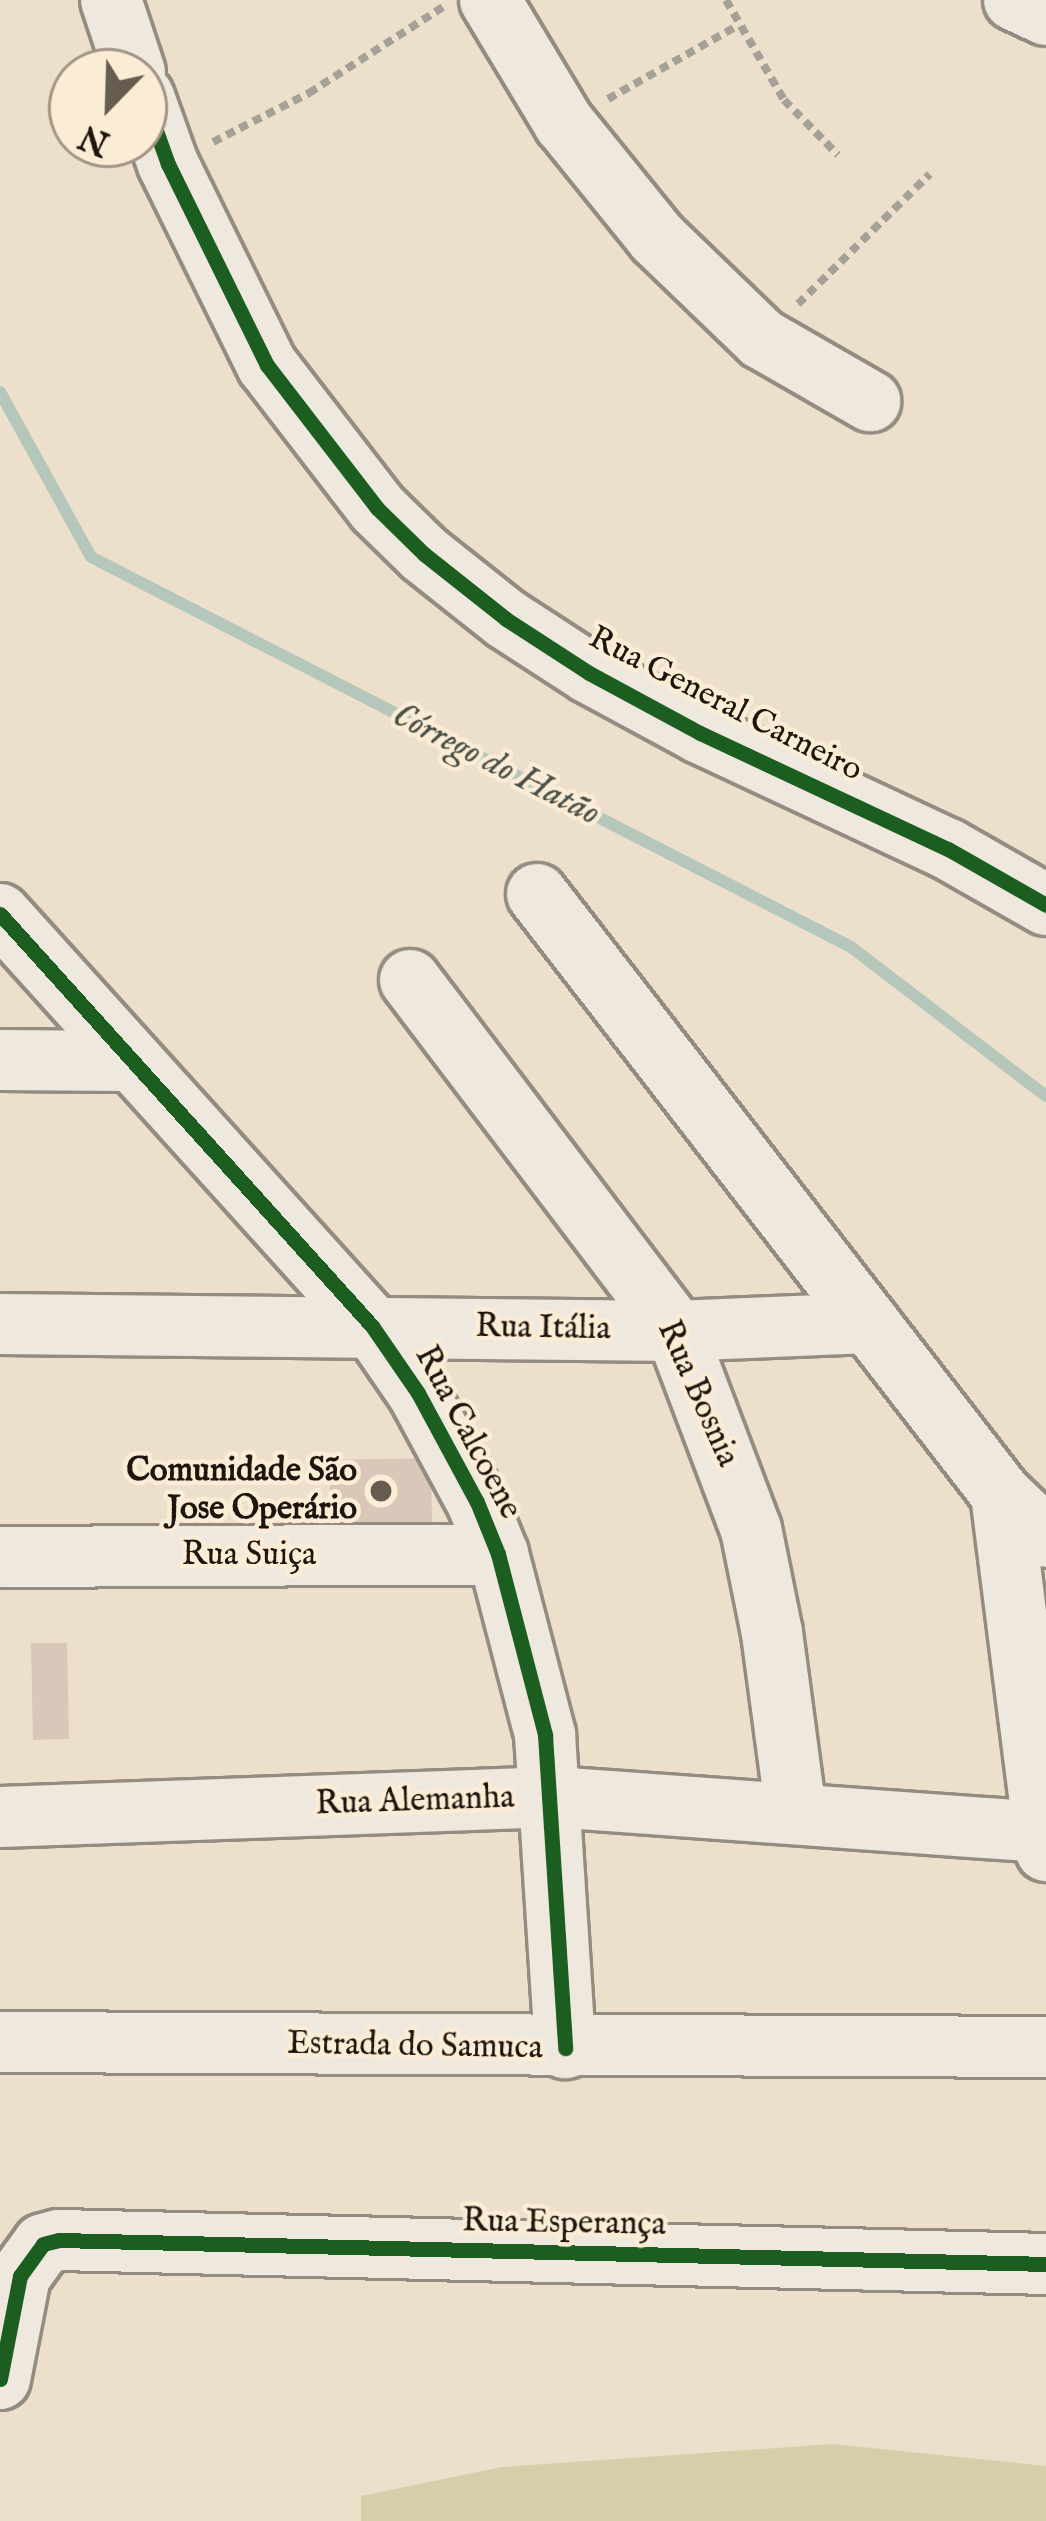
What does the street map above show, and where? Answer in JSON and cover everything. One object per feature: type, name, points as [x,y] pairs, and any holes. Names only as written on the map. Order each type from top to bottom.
[{"type":"street","points":[[110,0],[127,48]]},
{"type":"street","points":[[490,0],[564,123],[658,238],[762,339],[870,401]]},
{"type":"street","points":[[1014,0],[1046,15]]},
{"type":"street","name":"Rua General Carneiro","points":[[169,164],[267,365],[377,508],[424,554],[506,620],[638,700],[948,848],[1046,905]]},
{"type":"street","points":[[537,894],[1001,1493],[1046,1537]]},
{"type":"street","name":"Rua Calcoene","points":[[0,914],[127,1061],[372,1326],[446,1442],[498,1554],[538,1698],[553,1797],[566,2048]]},
{"type":"street","name":"Rua Bosnia","points":[[410,980],[676,1331],[751,1528],[772,1633],[796,1814]]},
{"type":"street","points":[[0,1060],[127,1061]]},
{"type":"street","name":"Rua Itália","points":[[0,1324],[676,1331],[869,1323]]},
{"type":"street","points":[[1001,1493],[1045,1842]]},
{"type":"street","name":"Rua Suiça","points":[[0,1557],[498,1554]]},
{"type":"street","name":"Rua Alemanha","points":[[0,1816],[553,1797],[796,1814],[1045,1842]]},
{"type":"street","name":"Estrada do Samuca","points":[[0,2042],[1046,2047]]},
{"type":"street","name":"Rua Esperança","points":[[0,2379],[20,2276],[43,2244],[1046,2264]]},
{"type":"path","points":[[169,164],[309,93],[454,0]]},
{"type":"path","points":[[726,0],[784,100],[838,155]]},
{"type":"path","points":[[564,123],[739,26]]},
{"type":"path","points":[[762,339],[930,174]]},
{"type":"shaded area","points":[[832,2444],[1046,2466],[1046,2521],[361,2521],[361,2496],[502,2467]]},
{"type":"building","name":"Comunidade São Jose Operário","points":[[431,1458],[432,1523],[331,1524],[329,1460]]},
{"type":"building","points":[[31,1643],[67,1643],[69,1739],[33,1740]]},
{"type":"waterway","name":"Córrego do Hatão","points":[[0,392],[91,557],[851,947],[1046,1096]]},
{"type":"cycle path","points":[[168,164],[267,365],[377,508],[424,554],[506,619],[589,673],[700,733],[948,849],[1046,905]]},
{"type":"cycle path","points":[[0,914],[372,1326],[418,1393],[477,1502],[498,1554],[545,1735],[565,2048]]},
{"type":"cycle path","points":[[0,2379],[20,2276],[43,2244],[59,2240],[1046,2264]]},
{"type":"place","name":"Comunidade São Jose Operário","points":[[381,1491]]}]
